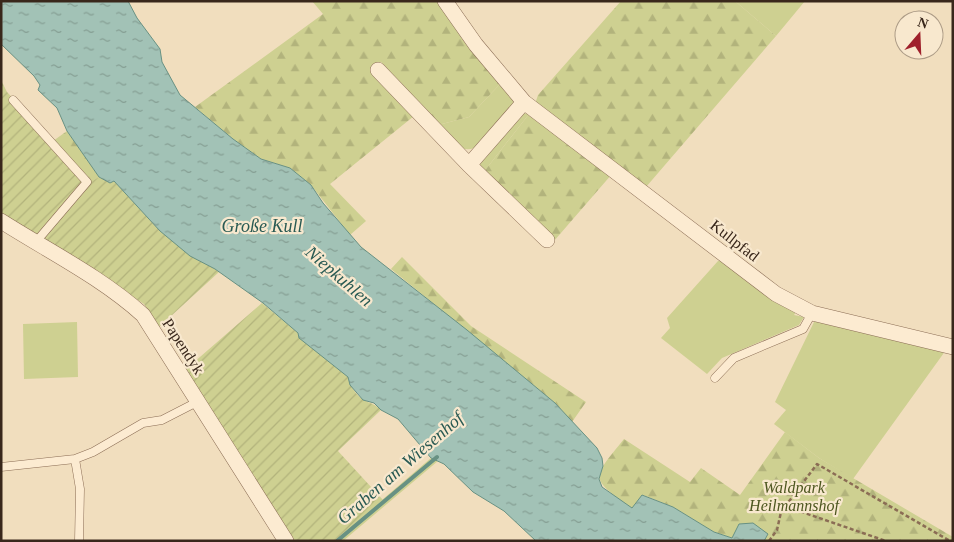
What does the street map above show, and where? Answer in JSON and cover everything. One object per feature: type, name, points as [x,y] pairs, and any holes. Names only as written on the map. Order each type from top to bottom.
[{"type":"street","name":"Kullpfad","points":[[445,1],[476,46],[524,102],[776,294],[812,314],[953,347]]},
{"type":"street","points":[[378,70],[468,164],[547,240]]},
{"type":"street","points":[[468,164],[524,102]]},
{"type":"street","name":"Papendyk","points":[[1,221],[99,281],[143,315],[286,541]]},
{"type":"lane","points":[[13,100],[87,182],[35,243]]},
{"type":"lane","points":[[716,378],[734,358],[803,329],[812,314]]},
{"type":"lane","points":[[1,467],[74,459],[93,452],[143,423],[162,420],[199,401]]},
{"type":"lane","points":[[74,459],[80,489],[79,541]]},
{"type":"path","points":[[769,541],[777,530],[781,512],[817,464],[950,541]]},
{"type":"path","points":[[781,512],[796,510],[886,541]]},
{"type":"green space","points":[[312,1],[440,1],[501,83],[469,117],[438,125],[381,62],[373,68],[414,116],[330,184],[366,221],[350,235],[311,185],[290,168],[261,159],[233,139],[195,107],[323,14]]},
{"type":"green space","points":[[621,1],[735,1],[776,36],[646,187],[535,104],[538,95]]},
{"type":"green space","points":[[735,1],[805,1],[776,36]]},
{"type":"green space","points":[[1,80],[7,92],[91,182],[99,177],[110,183],[114,181],[160,231],[219,272],[159,327],[144,304],[1,213]]},
{"type":"green space","points":[[501,83],[514,100],[512,107],[474,148],[463,148],[453,143],[438,125],[469,117]]},
{"type":"green space","points":[[523,113],[529,114],[483,173],[473,164]]},
{"type":"green space","points":[[529,114],[612,174],[554,241],[483,173]]},
{"type":"green space","points":[[67,131],[99,177],[92,182],[53,141]]},
{"type":"green space","points":[[402,257],[471,326],[586,402],[572,422],[555,403],[391,269]]},
{"type":"green space","points":[[724,260],[797,311],[794,315],[804,317],[799,325],[722,358],[707,374],[661,338],[670,328],[667,318],[718,261]]},
{"type":"green space","points":[[262,303],[298,333],[300,338],[348,377],[358,396],[381,410],[338,451],[383,500],[334,541],[295,541],[185,370]]},
{"type":"green space","points":[[815,320],[946,350],[853,479],[819,458],[774,424],[786,410],[775,402]]},
{"type":"green space","points":[[77,322],[78,377],[24,379],[23,324]]},
{"type":"green space","name":"Waldpark Heilmannshof","points":[[785,432],[819,458],[953,537],[953,541],[764,541],[768,534],[732,538],[714,532],[673,507],[643,495],[632,509],[602,484],[600,477],[605,463],[624,439],[690,482],[701,468],[740,495]]},
{"type":"green space","points":[[431,458],[438,461],[343,541],[334,541]]},
{"type":"water","name":"Große Kull","points":[[1,1],[128,1],[137,18],[160,49],[162,62],[180,95],[233,139],[261,159],[290,168],[311,185],[323,203],[361,247],[467,330],[555,403],[597,448],[602,458],[603,466],[599,479],[602,487],[632,508],[642,495],[673,507],[714,532],[732,538],[739,524],[753,523],[768,534],[764,541],[536,541],[504,511],[473,492],[444,464],[431,458],[398,419],[381,410],[374,403],[363,400],[350,385],[348,377],[299,338],[298,333],[263,303],[215,269],[190,256],[160,231],[114,181],[110,183],[99,177],[67,131],[57,108],[38,90],[40,85],[34,76],[1,44]]},
{"type":"waterway","name":"Graben am Wiesenhof","points":[[337,541],[437,457]]},
{"type":"water label","name":"Niepkuhlen","points":[[339,276]]}]
